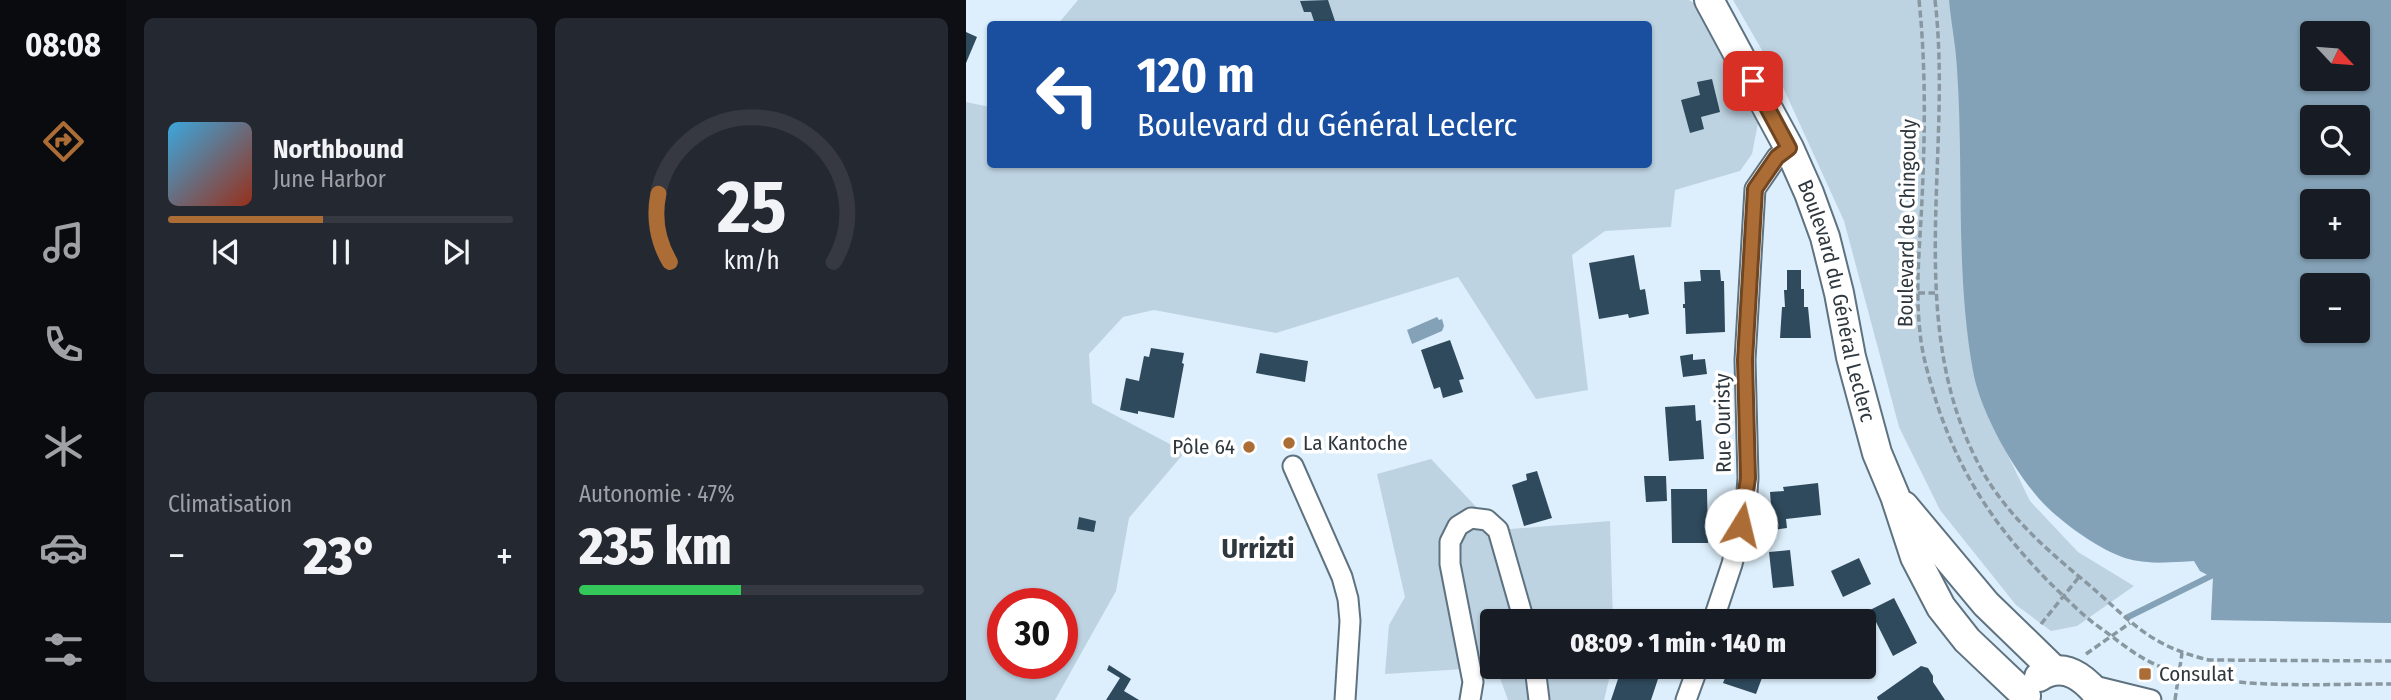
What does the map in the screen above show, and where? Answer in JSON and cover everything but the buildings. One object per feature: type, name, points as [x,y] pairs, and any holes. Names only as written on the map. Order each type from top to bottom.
[{"type":"main road","name":"Boulevard du Général Leclerc","points":[[1709,0],[1789,148],[1825,237],[1851,357],[1877,453],[1895,496],[1915,558],[1941,607],[1967,640],[2026,698]]},
{"type":"main road","name":"Boulevard du Général Leclerc","points":[[1895,496],[1986,604],[2058,670],[2077,675],[2096,693]]},
{"type":"main road","points":[[2026,698],[2031,685],[2040,676],[2058,670]]},
{"type":"street","name":"Rue Ouristy","points":[[1717,609],[1732,564],[1746,505],[1748,478],[1745,360],[1755,189],[1777,157],[1789,148]]},
{"type":"street","points":[[1293,466],[1342,577],[1348,599],[1350,621],[1345,700]]},
{"type":"street","points":[[1470,700],[1473,682],[1450,564],[1450,542],[1458,526],[1471,518],[1486,520],[1498,530],[1521,609]]},
{"type":"street","points":[[1536,679],[1539,700]]},
{"type":"street","points":[[1686,700],[1694,679]]},
{"type":"street","points":[[2096,693],[2151,700]]},
{"type":"path","name":"Boulevard de Chingoudy","points":[[1919,0],[1925,119],[1918,293],[1920,334],[1930,382],[1957,456],[1981,500],[2007,537],[2038,570],[2092,623],[2136,656],[2178,673],[2224,681],[2391,684]]},
{"type":"path","points":[[1935,0],[1940,40],[1941,118],[1935,293],[1946,376],[1977,461],[2012,513],[2042,547],[2109,601],[2130,623],[2153,640],[2182,653],[2209,660],[2391,661]]},
{"type":"path","points":[[1918,293],[1935,293]]},
{"type":"path","points":[[2058,670],[2130,623]]},
{"type":"path","points":[[2175,700],[2182,653]]},
{"type":"shaded area","points":[[1078,0],[1689,0],[1694,3],[1760,113],[1752,154],[1740,171],[1675,190],[1671,227],[1605,231],[1572,255],[1588,390],[1536,399],[1458,277],[1276,333],[1154,310],[1123,317],[1089,354],[1092,403],[1185,452],[1129,518],[1116,591],[1078,659],[1078,588],[987,588],[987,679],[1067,679],[1055,700],[966,700],[966,102],[987,106],[987,168],[1652,168],[1652,21],[1060,21]]},
{"type":"shaded area","points":[[1733,0],[2275,0],[2303,189],[2300,189],[2300,259],[2364,259],[2365,273],[2300,273],[2300,343],[2370,343],[2370,339],[2391,623],[2211,620],[2213,577],[2200,571],[2194,561],[2155,563],[2125,558],[2087,538],[2046,505],[2003,445],[2030,501],[2078,552],[2134,586],[2077,626],[2051,631],[2016,605],[1940,510],[1899,427],[1844,221],[1782,85]]},
{"type":"shaded area","points":[[1949,0],[2391,0],[2391,623],[2211,620],[2213,578],[2200,571],[2194,561],[2142,562],[2115,554],[2062,521],[2023,478],[1991,424],[1973,371],[1964,296],[1956,60]]},
{"type":"shaded area","points":[[1437,317],[1442,319],[1442,331],[1412,344],[1407,330]]},
{"type":"shaded area","points":[[1431,459],[1498,530],[1610,521],[1613,609],[1480,609],[1480,668],[1385,674],[1389,625],[1405,597],[1377,474]]},
{"type":"shaded area","points":[[1500,679],[1609,679],[1604,700],[1508,700]]},
{"type":"waterway","points":[[2128,617],[2217,573]]},
{"type":"place","name":"La Kantoche","points":[[1289,443]]},
{"type":"place","name":"Pôle 64","points":[[1249,447]]},
{"type":"place","name":"Consulat","points":[[2145,674]]},
{"type":"district","name":"Urrizti","points":[[1258,548]]},
{"type":"route","points":[[1741,525],[1748,478],[1745,360],[1755,189],[1777,157],[1789,148],[1753,81]]}]
